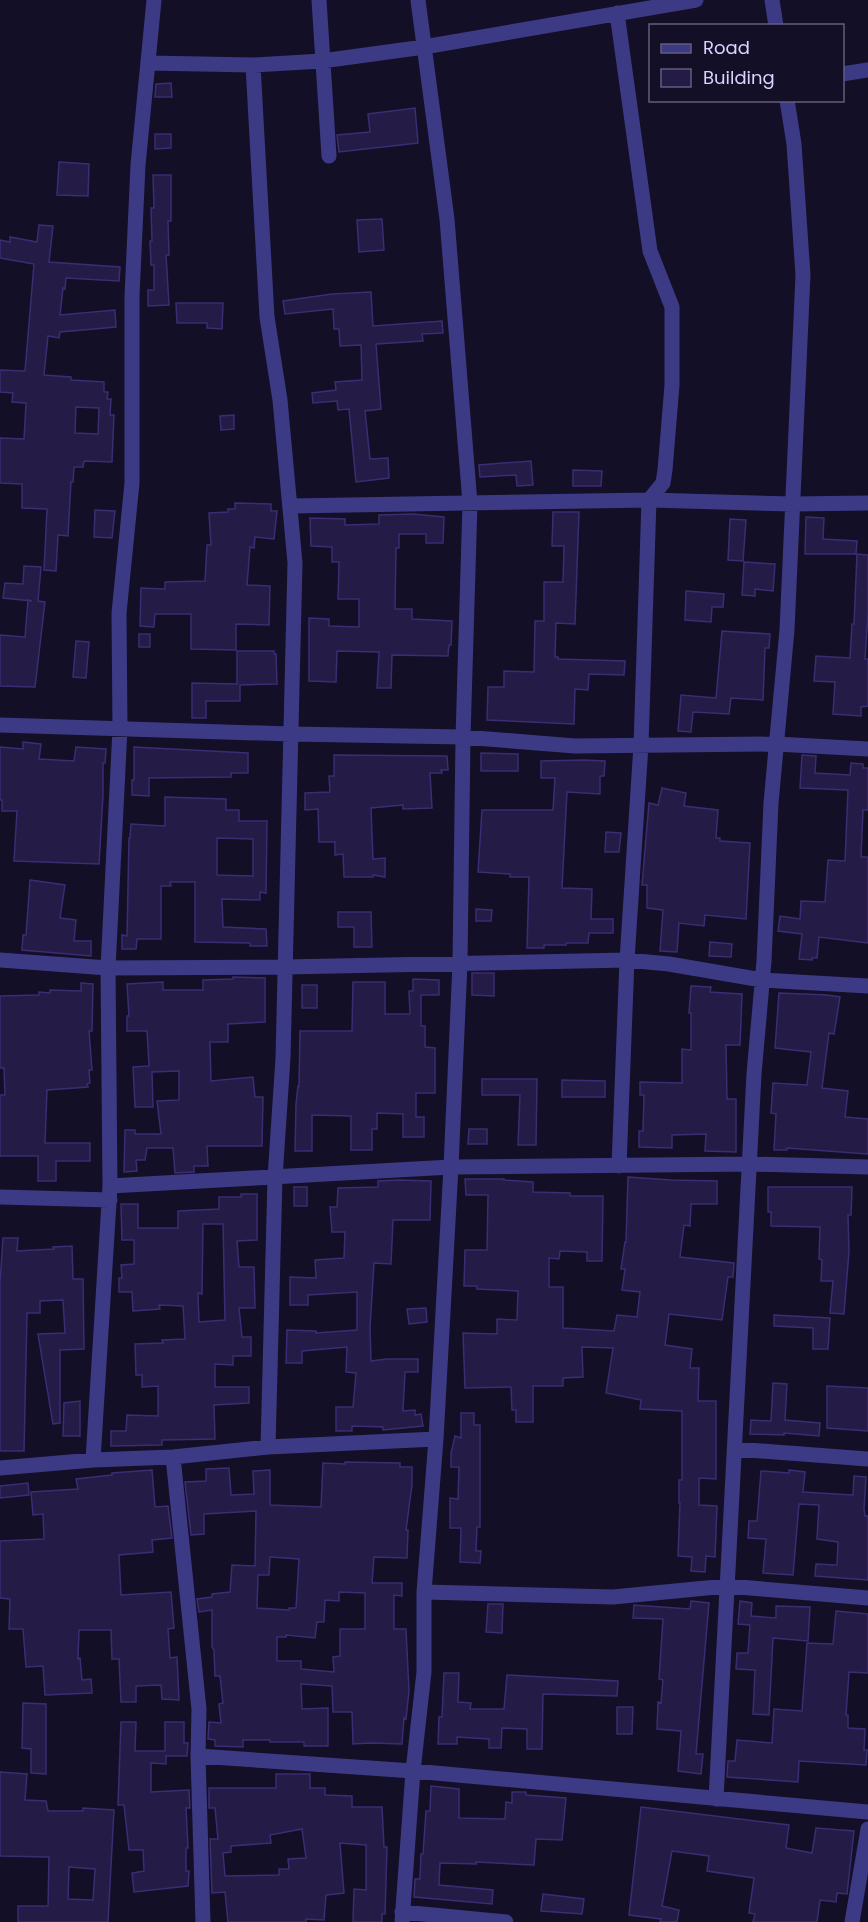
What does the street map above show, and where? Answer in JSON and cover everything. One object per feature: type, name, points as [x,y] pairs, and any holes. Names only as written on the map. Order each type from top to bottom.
[{"type":"street","points":[[93,1460],[110,1193],[108,968],[120,729],[119,613],[132,483],[132,296],[138,165],[154,0]]},
{"type":"street","points":[[319,0],[328,156]]},
{"type":"street","points":[[418,0],[447,219],[470,503],[463,737],[460,963],[451,1167],[436,1439],[424,1592],[424,1672],[413,1771],[402,1917],[506,1922]]},
{"type":"street","points":[[148,63],[253,65],[322,61],[424,47],[696,0]]},
{"type":"street","points":[[772,0],[776,24]]},
{"type":"street","points":[[617,13],[650,251],[672,307],[672,384],[666,470],[663,483],[649,500],[641,745],[627,960],[619,1166]]},
{"type":"street","points":[[253,65],[267,316],[280,400],[295,563],[283,1058],[275,1178],[268,1447]]},
{"type":"street","points":[[844,74],[868,70]]},
{"type":"street","points":[[716,1799],[754,1074],[762,980],[771,803],[787,630],[803,275],[794,144],[787,102]]},
{"type":"street","points":[[291,506],[649,500],[793,504],[868,503]]},
{"type":"street","points":[[0,724],[291,734],[463,737],[575,746],[776,744],[868,749]]},
{"type":"street","points":[[0,960],[108,968],[627,960],[669,964],[762,980],[868,986]]},
{"type":"street","points":[[0,1197],[110,1193],[275,1178],[451,1167],[750,1164],[868,1167]]},
{"type":"street","points":[[0,1468],[93,1460],[173,1457],[268,1447],[436,1439]]},
{"type":"street","points":[[735,1449],[868,1459]]},
{"type":"street","points":[[173,1457],[199,1709],[198,1756],[203,1922]]},
{"type":"street","points":[[424,1592],[613,1597],[727,1586],[868,1598]]},
{"type":"street","points":[[198,1756],[413,1771],[868,1812]]},
{"type":"street","points":[[852,1922],[868,1829]]},
{"type":"building","points":[[171,83],[172,97],[155,97],[156,84]]},
{"type":"building","points":[[415,108],[418,143],[339,152],[337,135],[370,132],[368,114]]},
{"type":"building","points":[[155,134],[171,134],[171,148],[155,149]]},
{"type":"building","points":[[59,162],[89,164],[88,196],[57,195]]},
{"type":"building","points":[[153,175],[171,175],[171,221],[168,221],[169,255],[166,255],[169,305],[148,306],[148,290],[154,290],[154,265],[151,265],[150,241],[152,241],[151,208],[154,208]]},
{"type":"building","points":[[382,219],[384,250],[359,252],[357,220]]},
{"type":"building","points":[[39,225],[53,226],[49,262],[120,267],[119,281],[66,278],[60,315],[115,310],[116,327],[60,332],[59,338],[48,336],[44,375],[71,377],[71,380],[104,382],[104,392],[108,392],[107,399],[111,399],[110,415],[114,415],[112,462],[84,461],[83,467],[74,467],[68,536],[58,535],[56,571],[44,570],[47,509],[22,508],[22,484],[0,483],[0,438],[24,439],[26,403],[12,402],[13,393],[0,392],[0,370],[25,371],[34,264],[0,258],[0,240],[10,242],[10,237],[37,242]],"holes":[[[76,407],[99,408],[98,434],[75,433]]]},
{"type":"building","points":[[371,292],[373,326],[442,321],[443,333],[422,334],[423,341],[376,344],[381,409],[365,411],[370,459],[388,458],[389,478],[356,482],[349,409],[338,410],[337,401],[313,403],[312,393],[336,390],[335,382],[362,380],[361,345],[340,346],[339,329],[334,329],[333,309],[285,314],[283,301],[332,294]]},
{"type":"building","points":[[176,303],[223,303],[222,329],[207,328],[207,323],[177,323]]},
{"type":"building","points":[[234,415],[234,429],[221,430],[220,416]]},
{"type":"building","points":[[531,461],[533,485],[517,486],[516,475],[480,477],[479,465]]},
{"type":"building","points":[[573,470],[602,471],[601,486],[573,486]]},
{"type":"building","points":[[235,503],[271,504],[271,511],[277,511],[274,539],[255,537],[254,548],[250,547],[247,585],[270,586],[269,625],[236,624],[236,650],[191,649],[191,614],[155,614],[154,627],[140,626],[141,588],[165,589],[165,582],[205,581],[207,545],[211,545],[209,513],[228,512],[228,509],[235,509]]},
{"type":"building","points":[[95,510],[115,511],[112,538],[94,537]]},
{"type":"building","points":[[553,512],[579,512],[575,624],[556,623],[555,657],[558,659],[625,661],[624,675],[589,674],[588,690],[575,689],[574,724],[487,720],[488,687],[504,687],[504,671],[534,672],[535,621],[544,621],[544,582],[563,582],[564,546],[552,546]]},
{"type":"building","points":[[413,514],[444,517],[443,543],[426,543],[426,534],[399,534],[399,548],[396,548],[395,609],[412,609],[412,619],[452,621],[448,656],[392,655],[391,688],[377,688],[379,652],[337,651],[336,682],[309,681],[309,618],[329,619],[329,626],[359,627],[359,599],[338,599],[339,562],[332,562],[332,547],[311,546],[310,518],[345,519],[345,525],[379,524],[379,515]]},
{"type":"building","points":[[806,517],[824,518],[823,539],[857,541],[856,554],[805,554]]},
{"type":"building","points":[[730,519],[746,520],[743,561],[728,560]]},
{"type":"building","points":[[857,554],[868,555],[865,659],[868,659],[868,706],[861,707],[861,716],[833,714],[835,682],[814,681],[816,656],[850,658]]},
{"type":"building","points":[[744,562],[775,564],[773,591],[755,589],[755,596],[742,595]]},
{"type":"building","points":[[24,566],[41,567],[38,601],[45,602],[35,687],[0,686],[0,635],[25,637],[28,601],[3,598],[5,583],[23,584]]},
{"type":"building","points":[[686,591],[724,594],[723,607],[712,607],[711,622],[685,620]]},
{"type":"building","points":[[722,631],[770,634],[769,648],[765,648],[763,700],[731,698],[729,714],[693,712],[691,732],[678,731],[681,695],[716,698]]},
{"type":"building","points":[[139,634],[150,634],[150,647],[139,647]]},
{"type":"building","points":[[76,641],[89,642],[86,678],[73,677]]},
{"type":"building","points":[[237,651],[274,651],[277,684],[240,685],[240,701],[206,701],[206,718],[192,718],[192,683],[237,684]]},
{"type":"building","points":[[23,742],[41,744],[39,759],[74,761],[76,747],[106,749],[105,763],[103,763],[99,864],[14,861],[17,811],[2,811],[0,747],[23,749]]},
{"type":"building","points":[[134,747],[248,753],[248,773],[231,773],[231,777],[149,778],[149,796],[132,795]]},
{"type":"building","points":[[481,753],[518,754],[518,771],[481,771]]},
{"type":"building","points":[[334,755],[447,756],[448,770],[441,770],[442,773],[430,773],[432,808],[403,809],[403,805],[371,808],[373,859],[385,858],[385,877],[373,875],[373,877],[344,877],[343,854],[335,855],[335,842],[319,842],[318,809],[305,810],[305,793],[330,792],[329,776],[334,776]]},
{"type":"building","points":[[802,755],[816,756],[815,773],[850,775],[851,763],[863,764],[863,768],[868,768],[868,810],[863,810],[861,857],[868,857],[868,943],[819,937],[817,958],[812,958],[812,960],[799,959],[802,934],[778,931],[780,916],[800,919],[801,901],[825,902],[828,860],[845,861],[848,790],[800,788]]},
{"type":"building","points":[[541,761],[605,761],[604,776],[600,776],[600,794],[567,792],[562,888],[592,889],[591,919],[613,919],[613,933],[589,933],[588,943],[527,948],[529,877],[510,877],[510,874],[478,872],[482,810],[553,810],[555,778],[541,778]]},
{"type":"building","points":[[662,788],[686,793],[684,806],[718,810],[716,838],[720,838],[720,841],[750,843],[746,919],[705,915],[704,926],[679,923],[677,952],[660,951],[663,910],[647,908],[647,885],[642,885],[649,803],[658,805]]},
{"type":"building","points":[[165,797],[226,799],[226,810],[239,810],[239,821],[267,821],[266,893],[260,892],[260,900],[222,899],[223,927],[266,929],[267,946],[250,946],[250,943],[195,942],[195,882],[170,882],[171,886],[161,886],[161,939],[137,939],[136,949],[122,949],[122,935],[127,936],[131,824],[165,826]],"holes":[[[217,838],[253,839],[253,876],[217,875]]]},
{"type":"building","points":[[606,832],[621,833],[619,852],[605,852]]},
{"type":"building","points":[[30,880],[65,885],[60,918],[76,920],[74,941],[91,941],[91,956],[22,950],[23,935],[26,935]]},
{"type":"building","points":[[476,909],[492,910],[491,921],[476,921]]},
{"type":"building","points":[[338,912],[371,912],[372,947],[354,947],[354,927],[338,927]]},
{"type":"building","points":[[710,942],[732,944],[731,957],[709,956]]},
{"type":"building","points":[[472,973],[494,973],[494,996],[472,995]]},
{"type":"building","points":[[233,977],[265,978],[265,1022],[228,1024],[228,1042],[210,1042],[211,1081],[253,1077],[255,1097],[263,1097],[262,1146],[207,1146],[208,1166],[194,1166],[194,1172],[175,1173],[173,1148],[147,1148],[145,1160],[136,1160],[137,1171],[124,1172],[125,1130],[135,1130],[135,1134],[161,1134],[157,1101],[179,1100],[179,1071],[152,1072],[153,1107],[135,1107],[133,1067],[149,1066],[147,1031],[127,1031],[127,1016],[129,1016],[127,984],[163,982],[163,990],[203,990],[203,980],[233,979]]},
{"type":"building","points":[[413,979],[439,980],[439,995],[421,995],[421,1026],[425,1026],[425,1047],[435,1048],[435,1093],[416,1093],[416,1117],[424,1117],[424,1137],[403,1137],[403,1114],[377,1113],[377,1129],[372,1129],[372,1150],[351,1150],[351,1116],[312,1115],[312,1151],[295,1151],[300,1031],[352,1031],[353,982],[385,982],[385,1014],[410,1014],[409,991],[413,991]]},
{"type":"building","points":[[81,983],[93,984],[92,1031],[89,1031],[92,1070],[89,1070],[90,1083],[87,1084],[88,1087],[47,1090],[45,1143],[90,1143],[90,1161],[56,1161],[56,1181],[38,1181],[38,1156],[0,1156],[0,1095],[5,1095],[4,1068],[0,1068],[0,996],[39,995],[39,992],[50,993],[50,990],[81,991]]},
{"type":"building","points":[[302,985],[317,985],[317,1008],[302,1008]]},
{"type":"building","points":[[691,986],[711,987],[710,992],[742,994],[740,1045],[726,1045],[727,1099],[736,1099],[736,1152],[705,1151],[706,1134],[672,1135],[672,1148],[639,1147],[639,1131],[643,1131],[644,1095],[640,1095],[640,1082],[682,1083],[682,1049],[691,1050],[691,1013],[689,1013]]},
{"type":"building","points":[[779,993],[840,997],[834,1034],[829,1033],[822,1088],[848,1091],[845,1117],[868,1119],[868,1154],[787,1148],[787,1150],[774,1150],[776,1114],[771,1113],[773,1083],[807,1085],[811,1052],[775,1048]]},
{"type":"building","points":[[482,1079],[537,1079],[536,1145],[518,1145],[520,1095],[482,1095]]},
{"type":"building","points":[[562,1080],[605,1081],[605,1097],[562,1097]]},
{"type":"building","points":[[469,1129],[487,1129],[487,1144],[468,1144]]},
{"type":"building","points":[[628,1177],[717,1181],[717,1204],[691,1204],[690,1226],[684,1225],[680,1257],[734,1263],[733,1277],[728,1277],[722,1320],[669,1314],[665,1345],[692,1349],[690,1368],[699,1368],[698,1401],[716,1401],[716,1479],[699,1478],[699,1505],[717,1506],[715,1557],[706,1556],[705,1572],[691,1571],[692,1557],[678,1556],[679,1480],[682,1480],[682,1411],[640,1409],[641,1400],[606,1393],[613,1348],[582,1347],[583,1377],[563,1378],[563,1386],[533,1386],[533,1422],[516,1422],[516,1410],[512,1410],[511,1387],[465,1388],[463,1333],[497,1334],[497,1319],[517,1320],[518,1291],[464,1286],[465,1250],[487,1250],[488,1195],[466,1195],[465,1179],[533,1182],[533,1192],[570,1193],[570,1196],[603,1196],[602,1261],[587,1261],[587,1252],[560,1251],[559,1259],[549,1258],[549,1287],[563,1287],[563,1328],[614,1331],[617,1315],[637,1317],[640,1292],[622,1290],[625,1269],[621,1269],[626,1242]]},
{"type":"building","points":[[378,1181],[431,1181],[430,1220],[393,1220],[391,1264],[374,1263],[370,1327],[371,1361],[418,1359],[418,1372],[405,1372],[403,1411],[415,1410],[415,1415],[421,1414],[423,1426],[383,1430],[383,1427],[352,1426],[352,1431],[336,1431],[336,1407],[353,1407],[356,1373],[346,1372],[347,1347],[302,1351],[302,1363],[286,1363],[287,1330],[316,1331],[316,1333],[357,1330],[357,1292],[308,1295],[308,1305],[290,1305],[290,1277],[316,1278],[315,1260],[344,1258],[345,1232],[332,1232],[330,1207],[337,1207],[338,1188],[378,1187]]},
{"type":"building","points":[[294,1187],[307,1187],[307,1206],[294,1206]]},
{"type":"building","points":[[768,1187],[852,1187],[851,1215],[848,1215],[849,1251],[844,1314],[830,1313],[833,1281],[821,1281],[820,1227],[771,1226],[771,1212],[768,1212]]},
{"type":"building","points":[[241,1194],[257,1194],[257,1240],[237,1241],[239,1267],[254,1267],[255,1308],[239,1308],[242,1337],[251,1337],[251,1356],[233,1356],[233,1365],[215,1364],[215,1387],[249,1387],[249,1403],[214,1405],[215,1439],[162,1440],[162,1445],[111,1446],[111,1431],[126,1431],[127,1415],[158,1416],[158,1386],[142,1387],[142,1375],[136,1375],[135,1344],[185,1339],[183,1306],[159,1305],[160,1309],[133,1311],[132,1292],[119,1292],[119,1278],[122,1278],[121,1265],[134,1264],[134,1240],[122,1240],[121,1204],[138,1204],[138,1228],[178,1228],[178,1211],[219,1209],[219,1197],[241,1197]],"holes":[[[203,1224],[223,1224],[225,1320],[199,1322],[198,1293],[202,1294]]]},
{"type":"building","points":[[3,1238],[18,1238],[17,1251],[72,1246],[73,1279],[83,1279],[84,1349],[60,1350],[60,1423],[53,1424],[38,1334],[65,1333],[63,1300],[40,1301],[40,1313],[27,1313],[24,1451],[0,1451],[0,1283]]},
{"type":"building","points":[[426,1308],[427,1322],[409,1324],[407,1309]]},
{"type":"building","points":[[774,1315],[830,1318],[828,1349],[813,1349],[813,1328],[774,1326]]},
{"type":"building","points":[[773,1383],[787,1384],[785,1420],[820,1423],[819,1436],[784,1433],[784,1435],[750,1434],[751,1420],[771,1421]]},
{"type":"building","points":[[827,1386],[868,1388],[868,1431],[827,1428]]},
{"type":"building","points":[[80,1401],[80,1436],[63,1436],[64,1403]]},
{"type":"building","points":[[461,1413],[474,1413],[474,1425],[480,1425],[480,1527],[477,1527],[476,1551],[481,1551],[480,1563],[460,1562],[461,1528],[450,1528],[450,1498],[458,1499],[459,1467],[451,1467],[451,1453],[455,1436],[461,1438]]},
{"type":"building","points":[[345,1462],[400,1463],[400,1467],[412,1467],[406,1530],[408,1530],[407,1558],[374,1557],[372,1583],[402,1583],[402,1596],[394,1595],[394,1629],[406,1629],[409,1691],[402,1744],[353,1744],[352,1712],[333,1712],[332,1686],[301,1684],[302,1709],[328,1708],[328,1746],[304,1746],[304,1742],[243,1740],[243,1747],[215,1746],[215,1740],[208,1739],[209,1722],[221,1723],[219,1704],[223,1703],[220,1676],[215,1676],[212,1610],[199,1612],[197,1599],[230,1592],[232,1565],[255,1566],[256,1511],[204,1514],[204,1534],[191,1535],[185,1482],[206,1481],[206,1469],[229,1468],[231,1495],[254,1494],[253,1471],[270,1470],[270,1505],[321,1507],[323,1463],[345,1464]],"holes":[[[270,1557],[299,1559],[296,1608],[289,1608],[289,1610],[257,1608],[258,1575],[269,1575]],[[339,1592],[365,1593],[365,1629],[340,1629],[340,1656],[333,1657],[334,1672],[301,1669],[301,1661],[277,1661],[277,1637],[286,1637],[286,1635],[315,1638],[317,1622],[324,1622],[325,1600],[339,1601]]]},
{"type":"building","points":[[152,1470],[155,1507],[168,1506],[172,1538],[152,1540],[153,1552],[119,1555],[121,1595],[171,1592],[174,1628],[168,1629],[170,1658],[177,1657],[179,1700],[162,1699],[161,1685],[136,1686],[136,1702],[121,1702],[119,1659],[112,1659],[111,1630],[79,1630],[78,1659],[80,1658],[82,1680],[91,1679],[92,1693],[45,1695],[43,1666],[26,1667],[23,1629],[9,1629],[10,1599],[0,1598],[0,1541],[44,1539],[43,1514],[33,1515],[31,1492],[78,1489],[76,1479]]},
{"type":"building","points":[[789,1470],[805,1472],[803,1492],[853,1495],[854,1476],[866,1477],[864,1509],[865,1516],[868,1516],[868,1580],[815,1576],[816,1564],[837,1565],[838,1542],[817,1539],[819,1505],[799,1504],[793,1575],[763,1573],[766,1539],[748,1538],[749,1521],[757,1521],[761,1471],[789,1473]]},
{"type":"building","points":[[28,1483],[29,1495],[0,1498],[0,1486]]},
{"type":"building","points":[[691,1601],[709,1603],[696,1754],[703,1754],[701,1774],[678,1771],[681,1731],[657,1729],[658,1702],[661,1703],[663,1680],[659,1679],[663,1619],[633,1618],[634,1605],[690,1609]]},
{"type":"building","points":[[740,1601],[752,1603],[751,1616],[776,1618],[776,1606],[810,1607],[808,1641],[773,1638],[769,1715],[753,1714],[755,1670],[736,1669],[737,1653],[748,1653],[750,1625],[738,1624]]},
{"type":"building","points":[[488,1604],[503,1604],[502,1633],[486,1632]]},
{"type":"building","points":[[836,1611],[868,1614],[868,1673],[849,1672],[846,1715],[848,1715],[848,1728],[865,1729],[866,1765],[799,1761],[798,1782],[727,1777],[728,1761],[735,1761],[737,1740],[772,1743],[774,1709],[802,1711],[807,1643],[833,1644]]},
{"type":"building","points":[[444,1673],[459,1673],[458,1702],[471,1703],[470,1709],[504,1709],[507,1675],[618,1681],[617,1696],[543,1694],[542,1749],[527,1749],[527,1729],[502,1728],[501,1748],[489,1748],[489,1739],[457,1737],[457,1744],[438,1744]]},
{"type":"building","points":[[23,1703],[46,1704],[46,1774],[31,1773],[31,1749],[22,1748]]},
{"type":"building","points":[[617,1707],[633,1707],[632,1734],[617,1734]]},
{"type":"building","points":[[121,1722],[136,1722],[135,1751],[165,1751],[165,1722],[184,1722],[184,1743],[188,1743],[187,1756],[166,1756],[166,1764],[151,1763],[151,1792],[189,1790],[190,1808],[186,1808],[188,1886],[134,1892],[132,1873],[144,1871],[143,1850],[129,1850],[124,1805],[118,1805]]},
{"type":"building","points":[[0,1772],[27,1774],[25,1800],[46,1801],[48,1811],[83,1811],[83,1808],[114,1810],[108,1922],[18,1922],[18,1906],[48,1906],[49,1857],[0,1856]],"holes":[[[69,1867],[95,1869],[93,1900],[68,1899]]]},
{"type":"building","points":[[276,1774],[310,1774],[310,1788],[325,1788],[325,1795],[352,1796],[352,1807],[382,1807],[384,1847],[387,1847],[385,1914],[382,1914],[382,1922],[353,1922],[354,1889],[366,1890],[366,1845],[340,1843],[344,1893],[326,1895],[324,1920],[228,1922],[225,1892],[212,1893],[210,1839],[218,1839],[215,1808],[209,1808],[209,1788],[276,1788]],"holes":[[[302,1829],[306,1858],[288,1859],[289,1869],[279,1869],[279,1875],[225,1876],[223,1853],[231,1852],[231,1846],[271,1843],[270,1835]]]},
{"type":"building","points":[[431,1786],[459,1789],[459,1818],[505,1819],[506,1802],[512,1803],[512,1792],[566,1798],[562,1840],[536,1839],[534,1865],[440,1863],[439,1885],[493,1890],[492,1904],[414,1897],[415,1879],[420,1879],[426,1811],[430,1811]]},
{"type":"building","points":[[641,1807],[789,1825],[786,1848],[812,1853],[816,1828],[854,1831],[847,1894],[837,1893],[836,1902],[820,1900],[817,1922],[753,1922],[755,1914],[749,1913],[754,1878],[707,1871],[709,1856],[672,1851],[662,1906],[679,1910],[677,1922],[660,1922],[661,1919],[629,1915]]},
{"type":"building","points":[[543,1894],[584,1899],[582,1914],[541,1911]]}]
